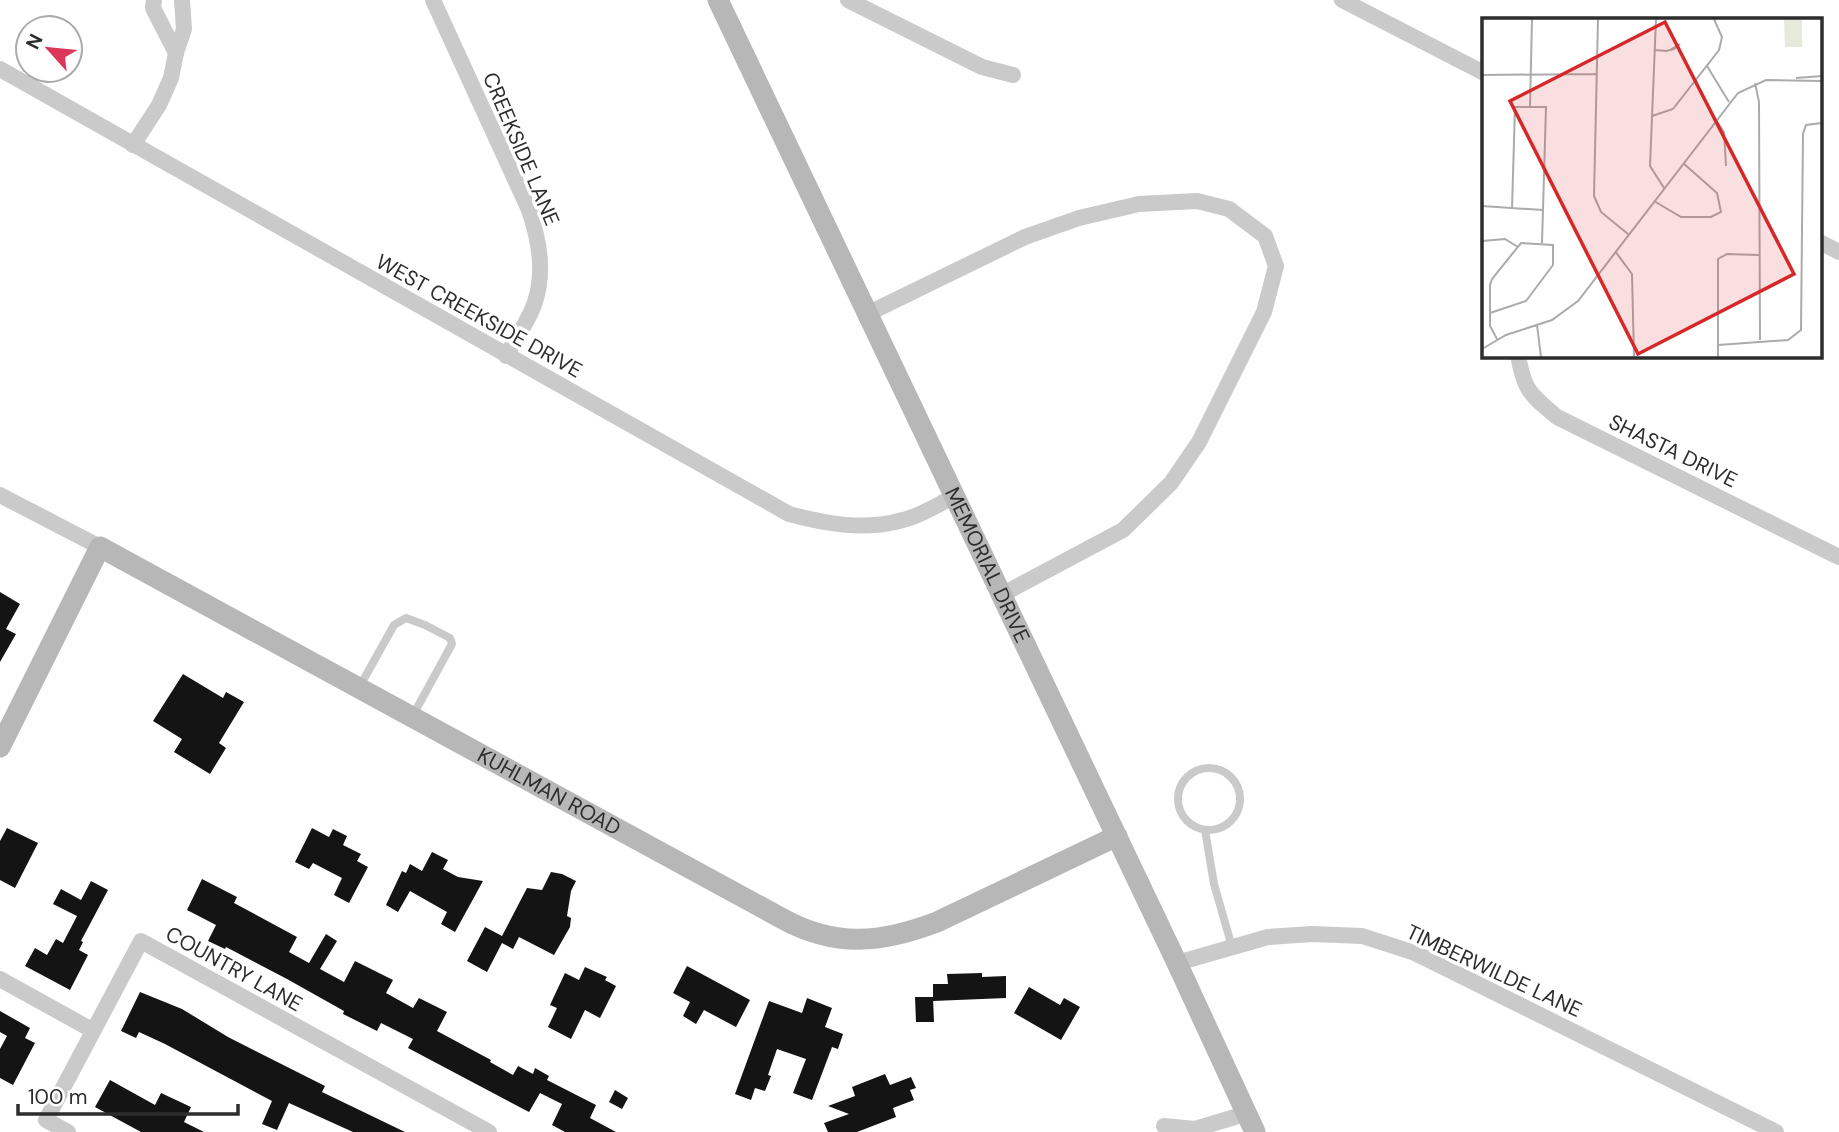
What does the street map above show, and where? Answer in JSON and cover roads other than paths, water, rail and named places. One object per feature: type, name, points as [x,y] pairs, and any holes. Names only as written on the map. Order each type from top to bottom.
[{"type":"street","points":[[154,0],[153,8],[176,53]]},
{"type":"street","points":[[133,145],[159,105],[171,78],[184,29],[182,0]]},
{"type":"street","name":"CREEKSIDE LANE","points":[[433,0],[529,210],[537,237],[541,267],[535,303],[506,356]]},
{"type":"street","name":"MEMORIAL DRIVE","points":[[718,0],[1117,836],[1250,1123]]},
{"type":"street","points":[[848,0],[982,67],[1013,75]]},
{"type":"street","points":[[1342,0],[1482,72]]},
{"type":"street","name":"WEST CREEKSIDE DRIVE","points":[[0,69],[789,514],[828,524],[861,527],[904,520],[953,497]]},
{"type":"street","points":[[867,314],[1025,237],[1079,218],[1139,204],[1197,201],[1229,209],[1265,236],[1276,266],[1264,312],[1199,442],[1171,483],[1123,530],[1001,594]]},
{"type":"street","points":[[1822,243],[1839,252]]},
{"type":"street","name":"SHASTA DRIVE","points":[[1518,357],[1521,376],[1529,394],[1557,417],[1839,558]]},
{"type":"street","name":"KUHLMAN ROAD","points":[[0,495],[794,925],[844,940],[865,941],[908,933],[1117,836]]},
{"type":"street","points":[[0,747],[100,547]]},
{"type":"street","name":"TIMBERWILDE LANE","points":[[1177,963],[1268,937],[1362,936],[1415,953],[1776,1132]]},
{"type":"street","name":"COUNTRY LANE","points":[[92,1030],[141,941],[489,1132]]},
{"type":"street","points":[[0,979],[92,1030],[46,1120],[68,1132]]},
{"type":"street","points":[[1164,1126],[1195,1129],[1250,1123]]},
{"type":"lane","points":[[359,688],[394,625],[406,618],[450,638],[452,644],[412,717]]},
{"type":"lane","points":[[1210,769],[1229,776],[1239,792],[1240,802],[1232,820],[1224,826],[1205,830],[1186,821],[1181,812],[1179,792],[1191,774],[1210,769]]},
{"type":"lane","points":[[1205,830],[1214,884],[1232,947]]}]
